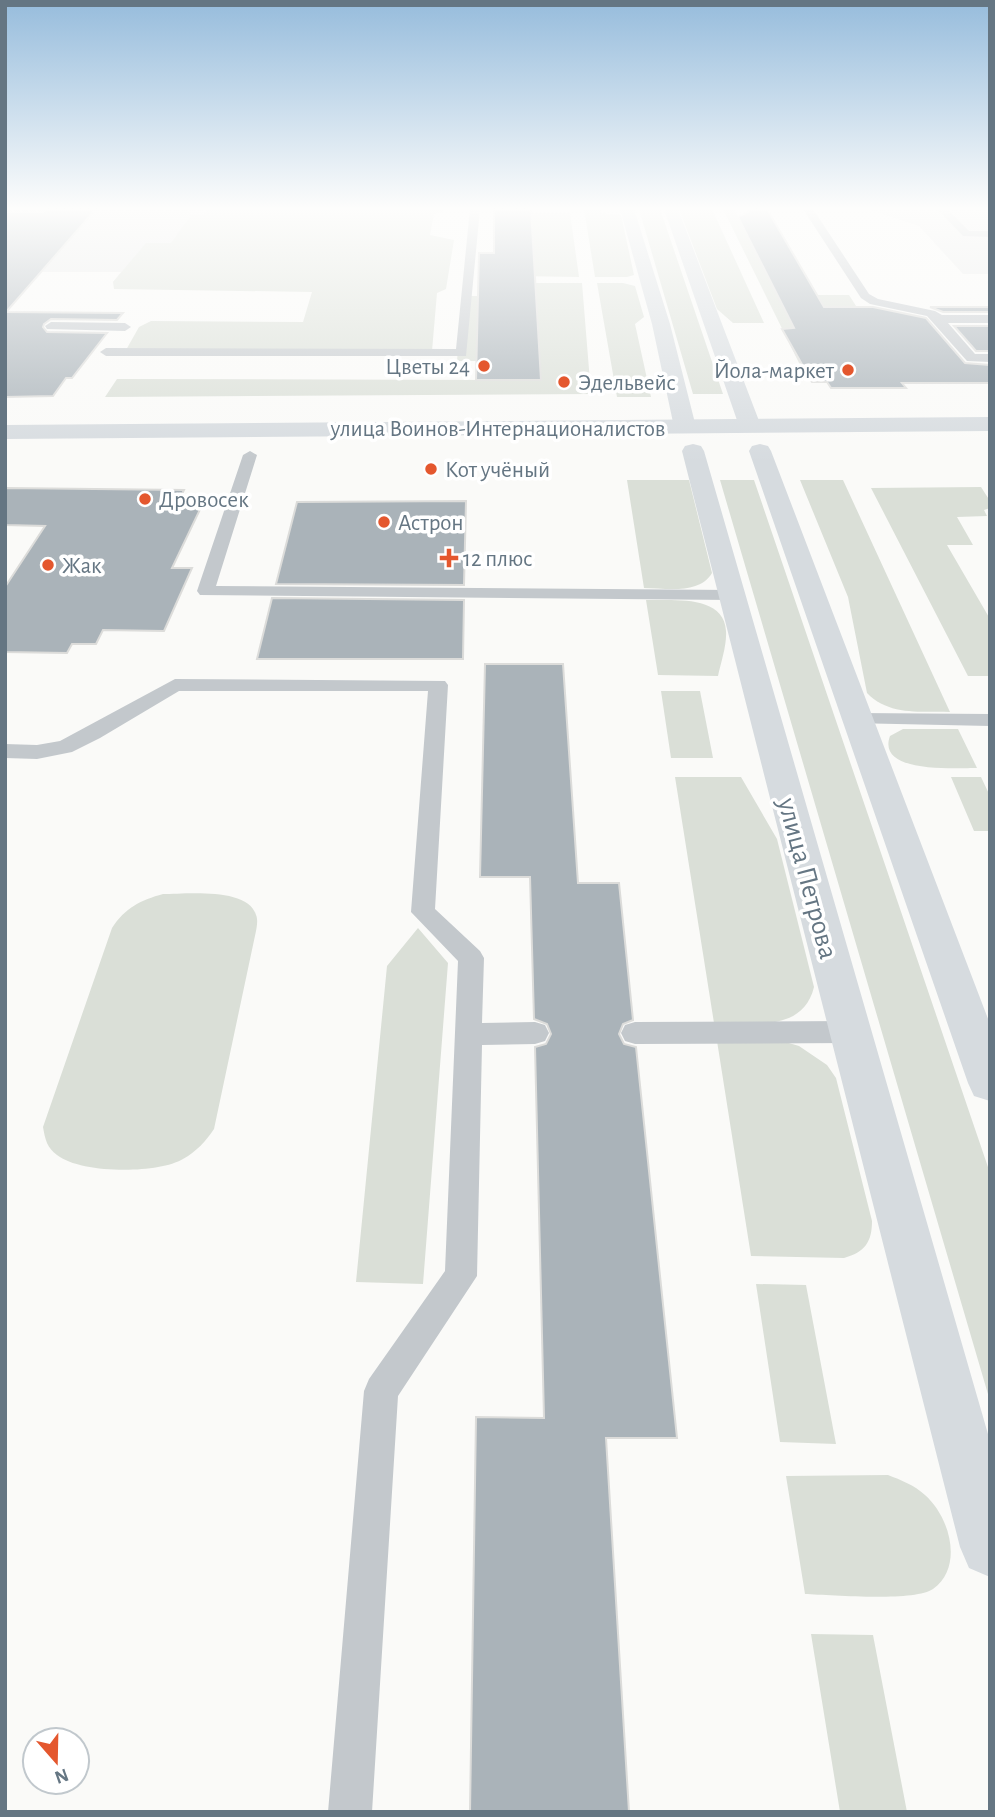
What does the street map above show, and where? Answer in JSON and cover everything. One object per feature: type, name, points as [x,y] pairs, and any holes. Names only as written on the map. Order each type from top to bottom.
[{"type":"main road","name":"улица Петрова","points":[[652,294],[661,324],[708,445],[732,595],[990,1546]]},
{"type":"main road","points":[[702,294],[990,1083]]},
{"type":"main road","name":"улица Воинов-Интернационалистов","points":[[666,452],[708,445],[750,426],[990,424]]},
{"type":"main road","name":"улица Воинов-Интернационалистов","points":[[5,432],[708,445],[760,451],[786,450]]},
{"type":"main road","points":[[223,455],[278,455]]},
{"type":"lane","points":[[106,352],[462,353],[467,294]]},
{"type":"lane","points":[[864,294],[874,302],[931,313],[971,358],[990,358]]},
{"type":"lane","points":[[939,319],[990,319]]},
{"type":"lane","points":[[51,326],[125,327]]},
{"type":"lane","points":[[250,455],[206,591],[732,595]]},
{"type":"lane","points":[[5,751],[37,751],[65,747],[93,734],[176,685],[438,685],[423,912],[471,958],[461,1276],[380,1391],[350,1812]]},
{"type":"lane","points":[[857,719],[990,720]]},
{"type":"lane","points":[[635,1033],[850,1032]]},
{"type":"lane","points":[[470,1034],[535,1033]]},
{"type":"shaded area","points":[[311,294],[437,294],[432,351],[126,350],[139,327],[151,321],[303,322]]},
{"type":"shaded area","points":[[507,294],[583,294],[591,394],[105,397],[117,379],[497,380],[498,361],[457,361],[462,296],[477,296],[477,303],[499,303]]},
{"type":"shaded area","points":[[599,294],[637,294],[644,317],[635,324],[651,397],[617,397]]},
{"type":"shaded area","points":[[664,294],[689,294],[723,394],[693,394]]},
{"type":"shaded area","points":[[711,294],[751,294],[764,323],[733,323],[717,309]]},
{"type":"shaded area","points":[[765,294],[849,295],[858,309],[825,368],[802,369]]},
{"type":"shaded area","points":[[627,480],[689,480],[712,573],[706,580],[699,585],[681,589],[644,588]]},
{"type":"shaded area","points":[[720,480],[754,480],[990,1173],[990,1401]]},
{"type":"shaded area","points":[[800,480],[843,480],[950,712],[895,709],[885,706],[867,693],[848,597]]},
{"type":"shaded area","points":[[981,487],[990,501],[990,508],[984,510],[987,516],[957,517],[973,545],[947,545],[990,619],[990,676],[968,676],[871,488]]},
{"type":"shaded area","points":[[646,600],[695,602],[716,611],[723,619],[726,631],[718,676],[658,675]]},
{"type":"shaded area","points":[[661,691],[700,691],[713,758],[671,758]]},
{"type":"shaded area","points":[[903,729],[958,729],[977,768],[937,768],[906,763],[895,757],[889,748],[890,736]]},
{"type":"shaded area","points":[[675,777],[741,777],[777,839],[814,987],[808,1002],[799,1012],[787,1019],[759,1024],[714,1023]]},
{"type":"shaded area","points":[[951,777],[981,777],[990,796],[990,831],[974,831]]},
{"type":"shaded area","points":[[200,893],[229,896],[251,906],[257,917],[214,1129],[188,1156],[171,1164],[120,1170],[83,1166],[57,1155],[46,1139],[43,1127],[112,928],[122,915],[134,906],[163,894]]},
{"type":"shaded area","points":[[418,928],[448,963],[423,1284],[356,1282],[387,966]]},
{"type":"shaded area","points":[[717,1041],[782,1041],[799,1046],[827,1065],[836,1078],[872,1221],[869,1240],[857,1253],[844,1258],[751,1256]]},
{"type":"shaded area","points":[[756,1284],[806,1285],[836,1444],[780,1442]]},
{"type":"shaded area","points":[[888,1475],[921,1491],[941,1516],[947,1529],[951,1555],[943,1580],[933,1589],[909,1595],[872,1597],[805,1594],[786,1476]]},
{"type":"shaded area","points":[[811,1634],[873,1635],[907,1812],[840,1812]]},
{"type":"building","points":[[5,294],[22,294],[6,312],[123,313],[117,320],[51,319],[43,327],[47,332],[107,333],[72,378],[66,378],[53,396],[5,397]]},
{"type":"building","points":[[478,294],[536,294],[541,380],[476,380]]},
{"type":"building","points":[[777,294],[816,294],[824,307],[873,307],[926,318],[965,363],[990,365],[990,383],[902,383],[906,388],[831,388],[827,382],[812,382],[782,329],[794,328]]},
{"type":"building","points":[[930,307],[990,307],[990,312],[943,312]]},
{"type":"building","points":[[954,326],[990,326],[990,351],[976,351]]},
{"type":"building","points":[[5,488],[184,490],[179,500],[204,501],[172,568],[192,568],[164,631],[103,630],[96,644],[72,644],[67,653],[5,652],[5,587],[45,526],[5,525]]},
{"type":"building","points":[[466,501],[464,585],[276,584],[297,502]]},
{"type":"building","points":[[272,598],[464,600],[463,659],[257,659]]},
{"type":"building","points":[[485,664],[563,664],[578,883],[619,883],[633,1020],[623,1024],[619,1034],[624,1044],[636,1047],[677,1438],[606,1438],[629,1812],[470,1812],[476,1417],[544,1418],[535,1047],[546,1044],[551,1034],[547,1024],[534,1019],[530,877],[480,877]]},
{"type":"place","name":"Цветы 24","points":[[484,366]]},
{"type":"place","name":"Йола-маркет","points":[[848,370]]},
{"type":"place","name":"Эдельвейс","points":[[564,382]]},
{"type":"place","name":"Кот учёный","points":[[431,469]]},
{"type":"place","name":"Дровосек","points":[[145,499]]},
{"type":"place","name":"Астрон","points":[[384,522]]},
{"type":"place","name":"12 плюс","points":[[449,558]]},
{"type":"place","name":"Жак","points":[[48,565]]}]
